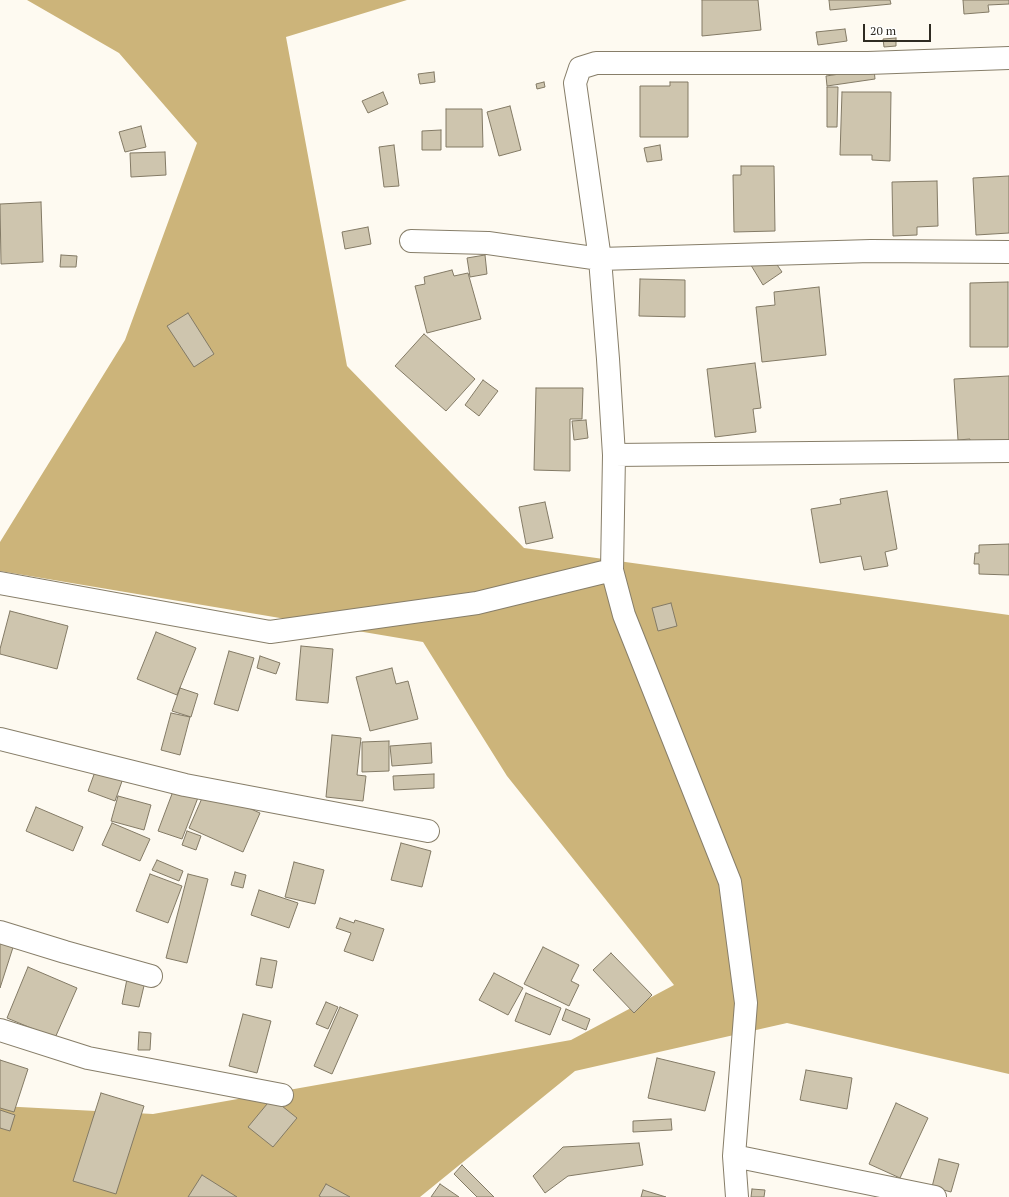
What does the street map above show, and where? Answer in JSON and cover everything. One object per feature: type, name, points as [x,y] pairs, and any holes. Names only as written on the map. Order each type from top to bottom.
[{"type":"street","points":[[736,1197],[734,1156],[746,1003],[730,882],[624,615],[612,570],[614,455],[600,259],[575,83],[580,68],[596,63],[868,63],[1009,58]]},
{"type":"street","points":[[411,241],[488,243],[600,259],[871,251],[1009,252]]},
{"type":"street","points":[[614,455],[1009,451]]},
{"type":"street","points":[[0,583],[270,632],[477,603],[612,570]]},
{"type":"street","points":[[0,739],[185,785],[428,831]]},
{"type":"street","points":[[0,932],[151,976]]},
{"type":"street","points":[[0,1030],[88,1058],[282,1095]]},
{"type":"street","points":[[734,1156],[935,1197]]},
{"type":"shaded area","points":[[27,0],[407,0],[286,37],[347,366],[524,548],[1009,615],[1009,1074],[787,1023],[575,1071],[420,1197],[0,1197],[0,1106],[153,1114],[571,1040],[674,985],[507,776],[423,642],[0,571],[0,542],[125,340],[197,143],[119,53]]},
{"type":"building","points":[[702,0],[758,0],[761,30],[702,36]]},
{"type":"building","points":[[829,0],[890,0],[891,4],[830,10]]},
{"type":"building","points":[[963,0],[1009,0],[1009,4],[988,5],[989,12],[964,14]]},
{"type":"building","points":[[845,29],[847,41],[818,45],[816,32]]},
{"type":"building","points":[[896,38],[896,46],[884,47],[883,39]]},
{"type":"building","points":[[874,69],[875,79],[827,86],[826,76]]},
{"type":"building","points":[[434,72],[435,82],[420,84],[418,74]]},
{"type":"building","points":[[544,82],[545,87],[537,89],[536,84]]},
{"type":"building","points":[[670,82],[688,82],[688,137],[640,137],[640,86],[670,86]]},
{"type":"building","points":[[827,87],[838,87],[837,127],[827,127]]},
{"type":"building","points":[[383,92],[388,104],[368,113],[362,101]]},
{"type":"building","points":[[842,92],[891,92],[890,161],[872,160],[872,155],[840,155]]},
{"type":"building","points":[[510,106],[521,150],[499,156],[487,112]]},
{"type":"building","points":[[446,109],[482,109],[483,147],[446,147]]},
{"type":"building","points":[[141,126],[146,147],[125,152],[119,132]]},
{"type":"building","points":[[441,130],[441,150],[422,150],[422,131]]},
{"type":"building","points":[[394,145],[399,186],[384,187],[379,147]]},
{"type":"building","points":[[660,145],[662,160],[647,162],[644,148]]},
{"type":"building","points":[[165,152],[166,175],[131,177],[130,153]]},
{"type":"building","points":[[741,166],[774,166],[775,231],[734,232],[733,175],[741,175]]},
{"type":"building","points":[[1009,176],[1009,233],[976,235],[973,178]]},
{"type":"building","points":[[937,181],[938,226],[917,227],[917,235],[893,236],[892,182]]},
{"type":"building","points":[[41,202],[43,262],[1,264],[0,204]]},
{"type":"building","points":[[368,227],[371,244],[345,249],[342,232]]},
{"type":"building","points":[[61,255],[77,256],[76,267],[60,267]]},
{"type":"building","points":[[485,255],[487,274],[470,277],[467,258]]},
{"type":"building","points":[[771,256],[782,272],[763,285],[749,262]]},
{"type":"building","points":[[452,270],[454,276],[468,273],[481,319],[427,333],[415,286],[425,284],[424,277]]},
{"type":"building","points":[[640,279],[685,280],[685,317],[639,316]]},
{"type":"building","points":[[1008,282],[1008,347],[970,347],[970,283]]},
{"type":"building","points":[[819,287],[826,355],[762,362],[756,307],[775,305],[774,292]]},
{"type":"building","points":[[188,313],[214,354],[194,367],[167,326]]},
{"type":"building","points":[[424,334],[475,379],[446,411],[395,366]]},
{"type":"building","points":[[755,363],[761,408],[753,409],[756,432],[715,437],[707,369]]},
{"type":"building","points":[[1009,376],[1009,443],[970,446],[970,439],[958,440],[954,379]]},
{"type":"building","points":[[483,380],[498,391],[479,416],[465,405]]},
{"type":"building","points":[[536,388],[583,388],[582,419],[570,419],[570,471],[534,470]]},
{"type":"building","points":[[586,420],[588,438],[574,440],[572,421]]},
{"type":"building","points":[[887,491],[897,549],[885,552],[888,566],[864,570],[861,556],[820,563],[811,509],[841,504],[840,499]]},
{"type":"building","points":[[545,502],[553,538],[526,544],[519,507]]},
{"type":"building","points":[[1009,544],[1009,575],[979,574],[979,564],[974,564],[975,553],[979,553],[979,545]]},
{"type":"building","points":[[671,603],[677,626],[658,631],[652,608]]},
{"type":"building","points":[[10,611],[68,626],[57,669],[0,654]]},
{"type":"building","points":[[156,632],[196,648],[177,695],[137,679]]},
{"type":"building","points":[[301,646],[333,649],[328,703],[296,700]]},
{"type":"building","points":[[229,651],[254,658],[238,711],[214,704]]},
{"type":"building","points":[[260,656],[280,663],[276,674],[257,668]]},
{"type":"building","points":[[392,668],[396,684],[408,681],[418,719],[370,731],[356,677]]},
{"type":"building","points":[[180,688],[198,694],[191,717],[172,711]]},
{"type":"building","points":[[171,713],[190,717],[180,755],[161,750]]},
{"type":"building","points":[[332,735],[361,738],[357,775],[366,776],[363,801],[326,797]]},
{"type":"building","points":[[389,741],[389,771],[362,772],[362,742]]},
{"type":"building","points":[[431,743],[432,763],[392,766],[390,746]]},
{"type":"building","points":[[100,758],[127,767],[115,801],[88,791]]},
{"type":"building","points":[[434,774],[434,788],[394,790],[393,776]]},
{"type":"building","points":[[175,786],[199,795],[182,839],[158,831]]},
{"type":"building","points":[[206,789],[260,813],[243,852],[189,828]]},
{"type":"building","points":[[118,796],[151,805],[144,830],[111,821]]},
{"type":"building","points":[[36,807],[83,827],[73,851],[26,831]]},
{"type":"building","points":[[112,823],[150,839],[140,861],[102,845]]},
{"type":"building","points":[[187,831],[201,836],[196,850],[182,845]]},
{"type":"building","points":[[401,843],[431,851],[422,887],[391,880]]},
{"type":"building","points":[[157,860],[183,871],[179,881],[152,870]]},
{"type":"building","points":[[294,862],[324,870],[315,904],[285,897]]},
{"type":"building","points":[[235,872],[246,875],[243,888],[231,885]]},
{"type":"building","points":[[150,874],[182,886],[168,923],[136,911]]},
{"type":"building","points":[[188,874],[208,879],[187,963],[166,958]]},
{"type":"building","points":[[259,890],[298,903],[289,928],[251,915]]},
{"type":"building","points":[[340,918],[354,923],[355,920],[384,929],[373,961],[344,951],[351,933],[336,928]]},
{"type":"building","points":[[0,933],[16,938],[0,988]]},
{"type":"building","points":[[543,947],[579,965],[571,981],[579,985],[569,1006],[524,984]]},
{"type":"building","points":[[611,953],[652,995],[634,1013],[593,970]]},
{"type":"building","points":[[261,958],[277,961],[272,988],[256,985]]},
{"type":"building","points":[[28,967],[77,988],[55,1038],[7,1018]]},
{"type":"building","points":[[129,969],[147,973],[139,1007],[122,1004]]},
{"type":"building","points":[[494,973],[523,988],[508,1015],[479,1000]]},
{"type":"building","points":[[526,993],[561,1008],[550,1035],[515,1021]]},
{"type":"building","points":[[326,1002],[338,1007],[328,1029],[316,1024]]},
{"type":"building","points":[[340,1007],[358,1015],[332,1074],[314,1066]]},
{"type":"building","points":[[566,1009],[590,1019],[586,1030],[562,1020]]},
{"type":"building","points":[[243,1014],[271,1021],[257,1073],[229,1066]]},
{"type":"building","points":[[139,1032],[151,1033],[150,1050],[138,1050]]},
{"type":"building","points":[[657,1058],[715,1072],[705,1111],[648,1098]]},
{"type":"building","points":[[0,1060],[28,1069],[14,1112],[0,1108]]},
{"type":"building","points":[[806,1070],[852,1078],[847,1109],[800,1100]]},
{"type":"building","points":[[101,1093],[144,1106],[116,1194],[73,1181]]},
{"type":"building","points":[[272,1098],[297,1118],[273,1147],[248,1127]]},
{"type":"building","points":[[896,1103],[928,1118],[900,1178],[869,1164]]},
{"type":"building","points":[[0,1110],[15,1115],[10,1131],[0,1128]]},
{"type":"building","points":[[671,1119],[672,1130],[633,1132],[633,1121]]},
{"type":"building","points":[[639,1143],[643,1165],[568,1176],[545,1193],[533,1176],[563,1147]]},
{"type":"building","points":[[939,1159],[959,1164],[951,1192],[932,1187]]},
{"type":"building","points":[[462,1165],[494,1197],[477,1197],[454,1174]]},
{"type":"building","points":[[202,1175],[237,1197],[188,1197]]},
{"type":"building","points":[[326,1184],[350,1197],[319,1196]]},
{"type":"building","points":[[440,1184],[459,1197],[431,1197]]},
{"type":"building","points":[[752,1189],[765,1190],[764,1197],[751,1197]]},
{"type":"building","points":[[643,1190],[666,1197],[641,1197]]}]
